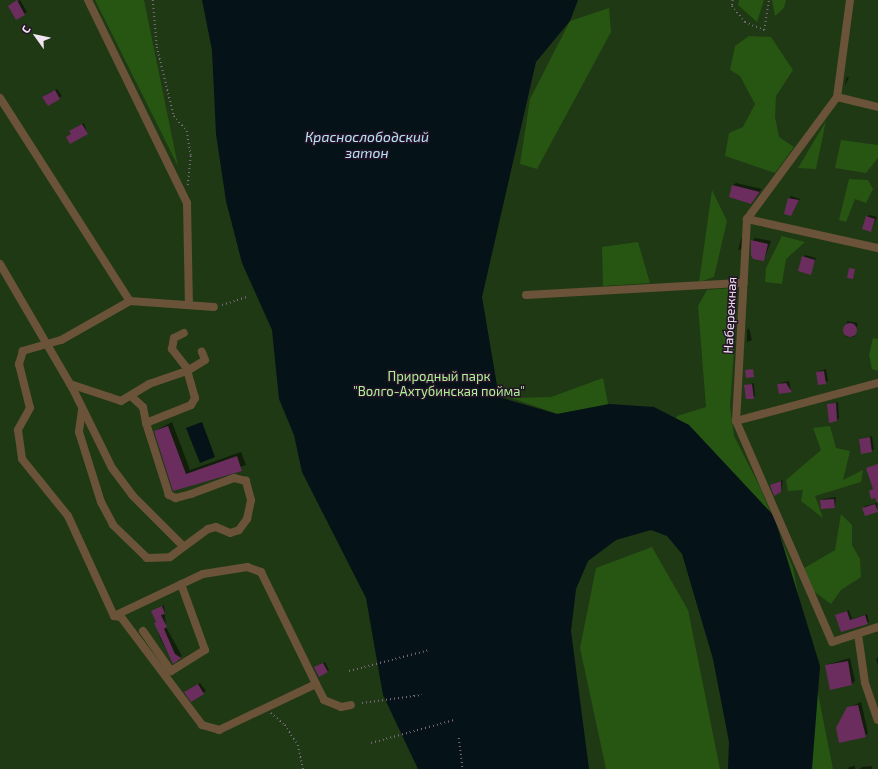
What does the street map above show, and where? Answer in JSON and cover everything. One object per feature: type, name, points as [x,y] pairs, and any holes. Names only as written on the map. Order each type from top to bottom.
[{"type":"street","points":[[88,0],[187,203],[189,305]]},
{"type":"street","points":[[850,0],[838,97],[747,219],[878,248]]},
{"type":"street","points":[[838,97],[878,107]]},
{"type":"street","points":[[0,98],[130,301]]},
{"type":"street","name":"Набережная","points":[[747,219],[736,421],[832,642],[858,634]]},
{"type":"street","points":[[0,264],[45,344],[70,384],[112,468],[132,495],[183,546]]},
{"type":"street","points":[[526,295],[744,283]]},
{"type":"street","points":[[114,616],[68,516],[22,459],[18,430],[30,408],[19,364],[23,351],[76,334],[130,301],[214,307]]},
{"type":"street","points":[[146,423],[191,405],[195,398],[187,371],[171,344],[174,338],[184,333]]},
{"type":"street","points":[[70,384],[121,401],[149,384],[187,371],[204,360],[202,352]]},
{"type":"street","points":[[736,421],[878,383]]},
{"type":"street","points":[[82,410],[79,432],[88,468],[113,525],[147,558],[170,557],[208,528],[216,527],[230,533],[239,530],[247,519],[252,500],[246,481],[234,478],[192,494],[176,498],[169,495],[146,423],[143,407],[131,396]]},
{"type":"street","points":[[114,616],[204,574],[247,567],[260,572],[324,700],[341,708],[351,705]]},
{"type":"street","points":[[143,631],[170,671],[205,650],[181,584]]},
{"type":"street","points":[[114,616],[121,617],[202,725],[210,730],[219,730],[316,684]]},
{"type":"street","points":[[878,627],[858,634],[865,683],[878,720]]},
{"type":"path","points":[[154,0],[157,47],[174,116],[187,131],[191,156],[187,203]]},
{"type":"path","points":[[734,0],[732,6],[745,22],[764,30],[769,0]]},
{"type":"path","points":[[214,307],[247,297]]},
{"type":"path","points":[[349,671],[429,650]]},
{"type":"path","points":[[362,703],[422,695]]},
{"type":"path","points":[[265,708],[285,725],[298,745],[303,769]]},
{"type":"path","points":[[371,743],[454,720]]},
{"type":"path","points":[[459,738],[462,769]]},
{"type":"green space","name":"Природный парк \"Волго-Ахтубинская пойма\"","points":[[0,0],[878,0],[878,769],[0,769]]},
{"type":"green space","points":[[95,0],[144,0],[178,166]]},
{"type":"green space","points":[[739,0],[764,0],[757,22],[738,5]]},
{"type":"green space","points":[[772,0],[786,0],[784,8],[775,16]]},
{"type":"green space","points":[[609,8],[611,32],[537,169],[520,164],[530,99],[570,21]]},
{"type":"green space","points":[[749,36],[771,37],[793,70],[776,96],[775,117],[779,137],[794,147],[775,173],[725,156],[729,133],[743,127],[755,104],[740,76],[730,70],[735,46]]},
{"type":"green space","points":[[826,121],[816,169],[798,168]]},
{"type":"green space","points":[[841,140],[878,145],[878,158],[866,173],[835,168]]},
{"type":"green space","points":[[849,179],[868,180],[873,189],[866,203],[855,199],[846,222],[839,220]]},
{"type":"green space","points":[[712,190],[727,221],[714,277],[699,282]]},
{"type":"green space","points":[[782,236],[805,242],[786,259],[782,284],[765,282],[766,268]]},
{"type":"green space","points":[[638,242],[650,283],[603,286],[602,247]]},
{"type":"green space","points":[[732,288],[734,350],[730,406],[734,436],[761,489],[793,568],[833,769],[798,769],[672,428],[677,416],[706,407],[698,306],[707,290]]},
{"type":"green space","points":[[873,338],[878,339],[878,371],[872,369],[869,355]]},
{"type":"green space","points":[[603,378],[608,404],[558,414],[511,398],[551,397]]},
{"type":"green space","points":[[830,426],[836,448],[850,451],[843,480],[863,470],[861,482],[815,496],[823,518],[801,501],[803,490],[788,491],[786,480],[821,450],[813,428]]},
{"type":"green space","points":[[841,514],[852,525],[852,545],[860,559],[861,577],[841,590],[831,604],[809,588],[801,570],[835,550]]},
{"type":"green space","points":[[652,547],[688,610],[720,769],[606,769],[580,648],[596,568]]},
{"type":"water","name":"Краснослободский затон","points":[[202,0],[578,0],[570,21],[536,62],[482,297],[499,397],[557,414],[610,404],[654,407],[689,425],[774,516],[820,666],[812,769],[728,769],[729,742],[713,659],[682,554],[667,536],[651,530],[616,540],[588,561],[576,589],[571,631],[589,769],[418,769],[383,695],[366,598],[302,472],[294,435],[279,399],[272,330],[242,263],[226,201],[216,134],[212,50]]},
{"type":"water","points":[[202,422],[215,457],[200,463],[186,428]]},
{"type":"building","points":[[17,0],[25,15],[16,20],[8,6]]},
{"type":"building","points":[[55,90],[60,99],[48,106],[42,97]]},
{"type":"building","points":[[82,124],[88,134],[70,144],[66,137],[71,134],[69,131]]},
{"type":"building","points":[[732,185],[760,192],[751,204],[729,197]]},
{"type":"building","points":[[788,198],[799,200],[791,216],[784,214]]},
{"type":"building","points":[[866,216],[875,219],[871,232],[862,229]]},
{"type":"building","points":[[751,240],[768,244],[764,261],[753,259],[751,255]]},
{"type":"building","points":[[802,256],[815,260],[811,275],[798,271]]},
{"type":"building","points":[[849,268],[855,269],[853,279],[847,278]]},
{"type":"building","points":[[847,323],[853,323],[857,327],[857,333],[853,337],[847,337],[843,333],[843,327]]},
{"type":"building","points":[[753,369],[754,377],[746,378],[745,370]]},
{"type":"building","points":[[824,371],[826,384],[818,385],[816,372]]},
{"type":"building","points":[[786,383],[792,392],[779,394],[777,384]]},
{"type":"building","points":[[752,384],[754,399],[746,399],[744,385]]},
{"type":"building","points":[[836,403],[837,421],[829,423],[827,404]]},
{"type":"building","points":[[168,426],[186,474],[237,456],[242,471],[173,491],[154,431]]},
{"type":"building","points":[[870,437],[872,452],[861,454],[859,439]]},
{"type":"building","points":[[878,464],[877,502],[875,498],[871,499],[869,491],[873,489],[866,468]]},
{"type":"building","points":[[781,481],[781,492],[774,496],[770,485]]},
{"type":"building","points":[[834,499],[835,508],[821,509],[820,500]]},
{"type":"building","points":[[875,504],[878,512],[865,516],[862,508]]},
{"type":"building","points":[[162,606],[165,614],[161,615],[167,627],[164,629],[175,654],[181,658],[173,664],[154,623],[156,622],[151,611]]},
{"type":"building","points":[[847,611],[850,620],[865,615],[868,624],[841,632],[835,615]]},
{"type":"building","points":[[848,661],[852,685],[830,690],[825,665]]},
{"type":"building","points":[[323,663],[328,672],[319,677],[314,667]]},
{"type":"building","points":[[198,684],[204,694],[191,702],[184,692]]},
{"type":"building","points":[[858,705],[866,737],[839,743],[836,728],[847,707]]}]
